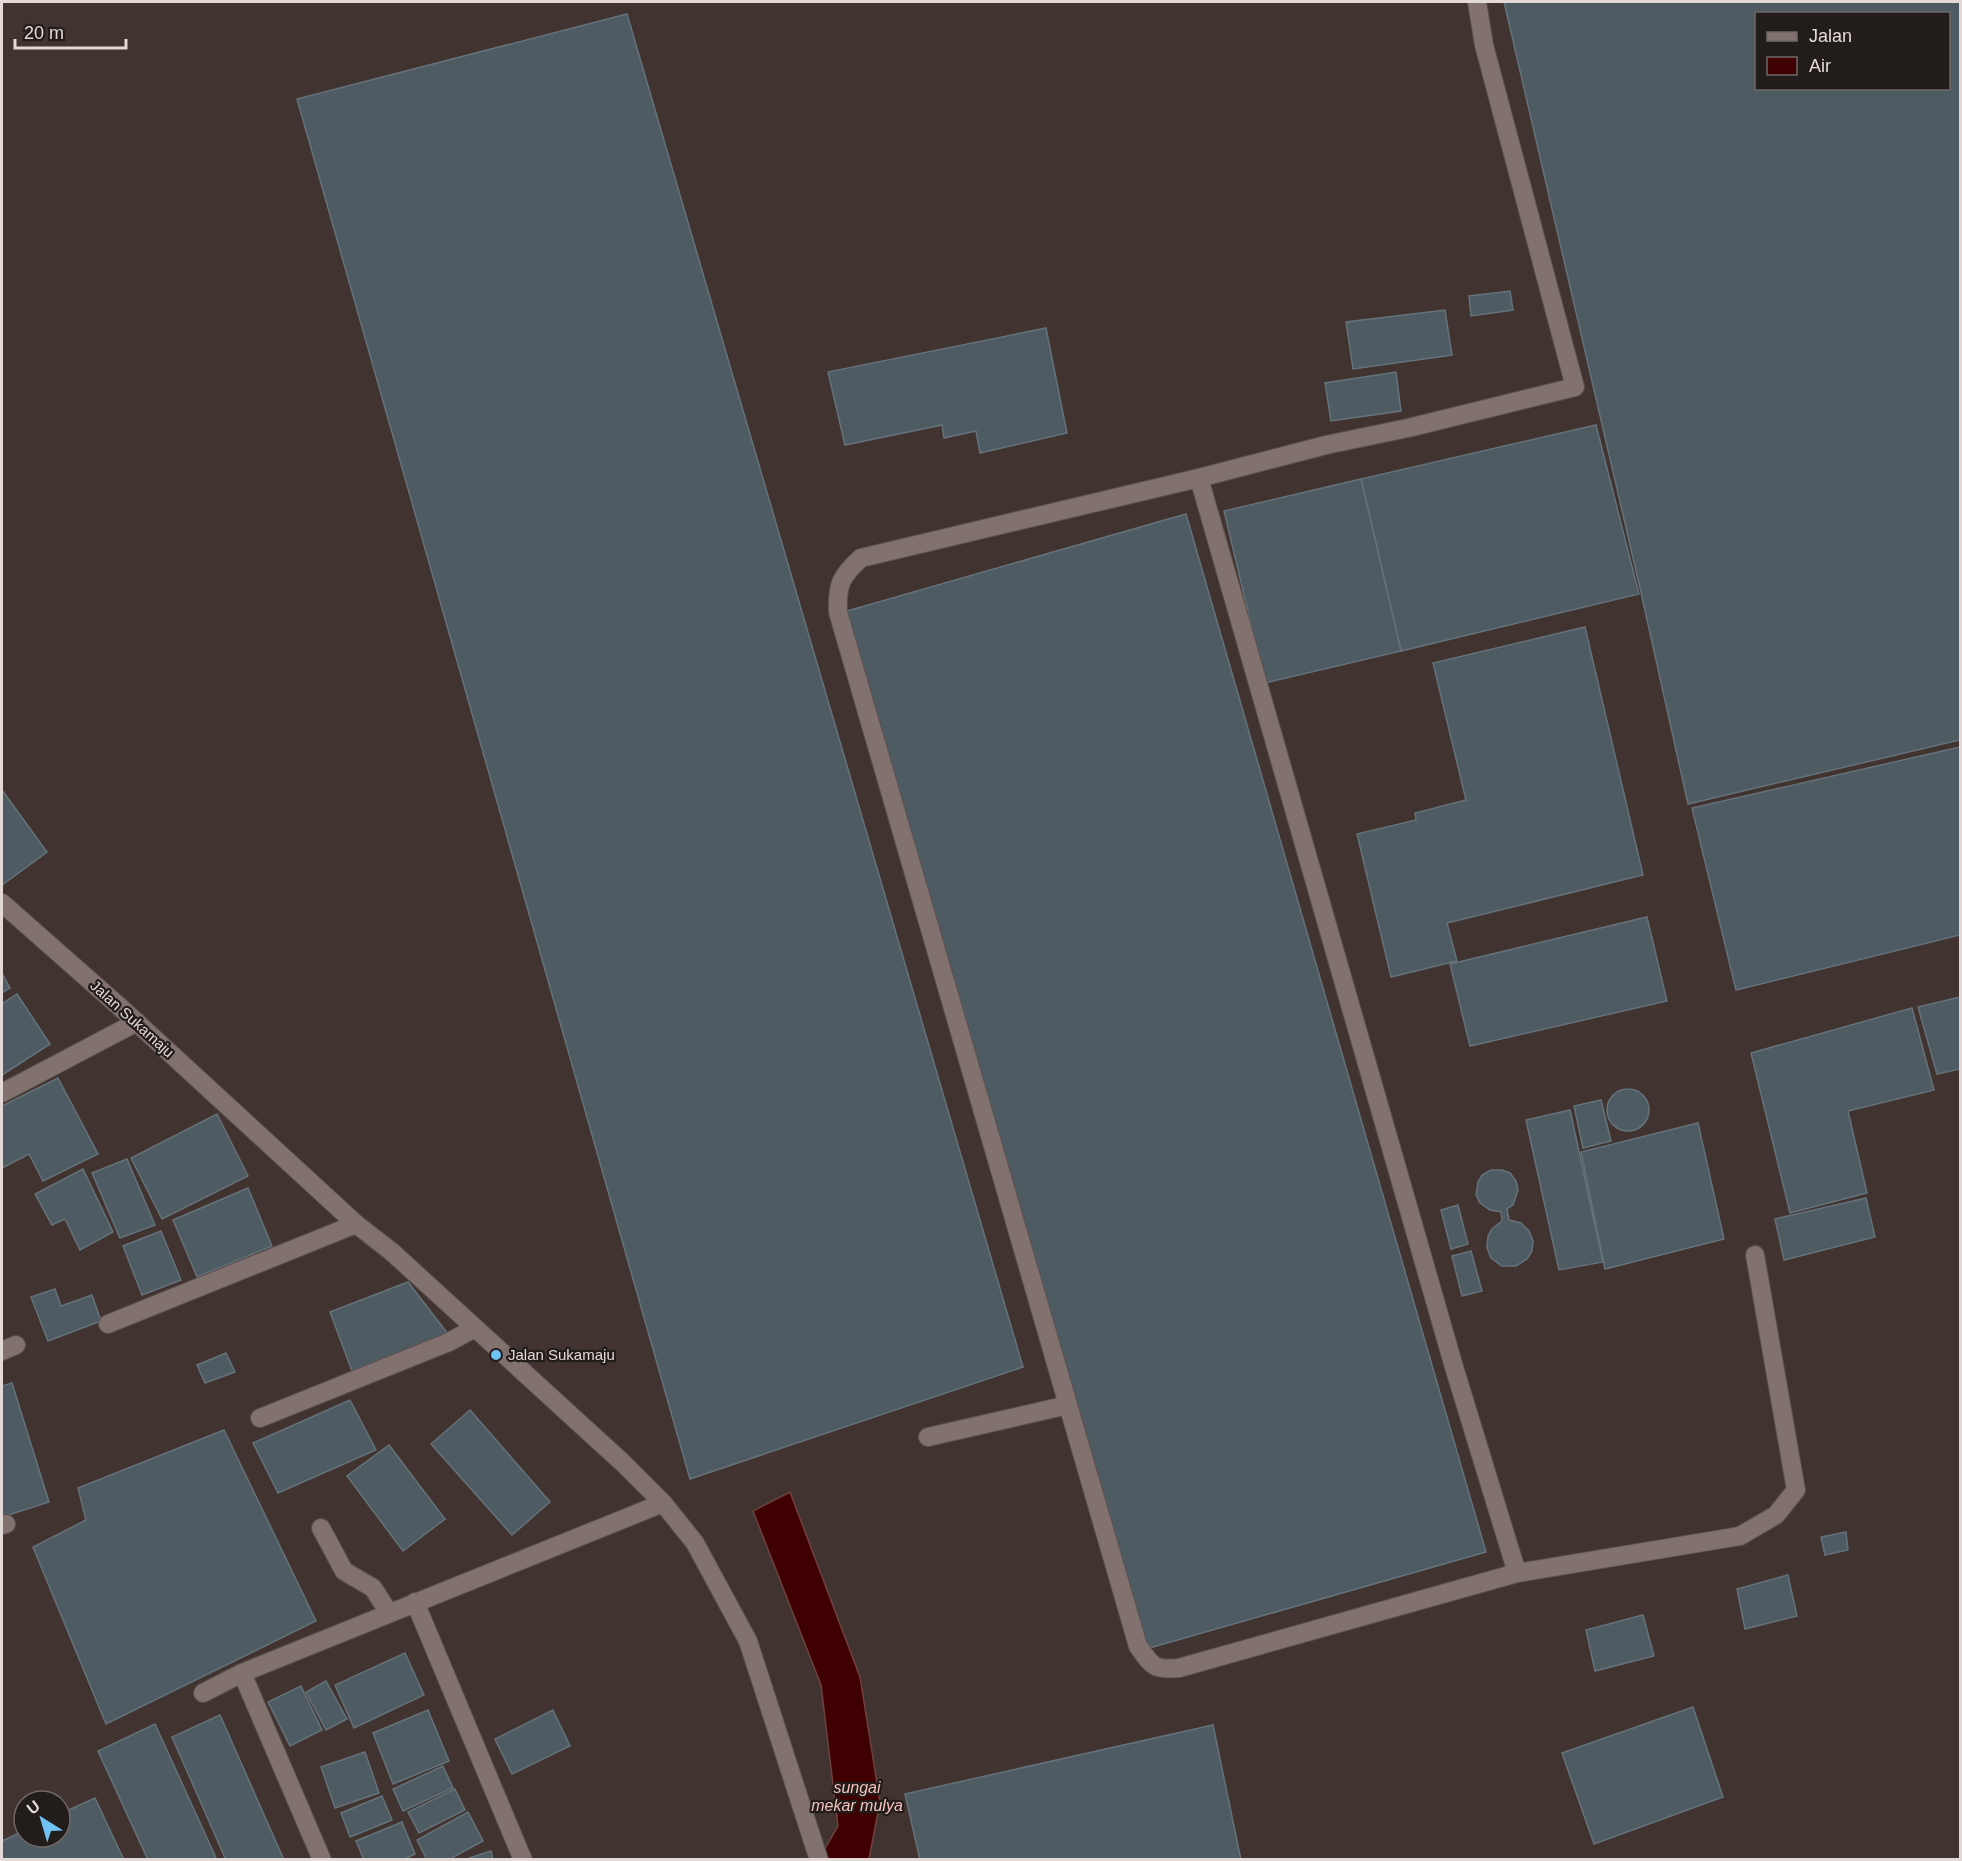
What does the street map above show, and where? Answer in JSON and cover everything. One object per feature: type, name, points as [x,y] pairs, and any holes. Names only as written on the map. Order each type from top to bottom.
[{"type":"street","points":[[1477,2],[1484,45],[1575,387],[1408,428],[1337,442],[1199,478],[861,558],[846,571],[837,592],[838,612],[1138,1646],[1150,1664],[1160,1670],[1179,1668],[1517,1573],[1740,1536],[1776,1515],[1796,1490],[1755,1255]]},
{"type":"street","points":[[1199,478],[1451,1356],[1517,1573]]},
{"type":"street","name":"Jalan Sukamaju","points":[[2,903],[137,1022],[356,1224],[392,1252],[623,1463],[663,1503],[695,1543],[748,1641],[819,1860]]},
{"type":"street","points":[[2,1092],[137,1022]]},
{"type":"street","points":[[108,1324],[356,1224]]},
{"type":"street","points":[[260,1418],[449,1342],[475,1328]]},
{"type":"street","points":[[928,1437],[1068,1405]]},
{"type":"street","points":[[203,1693],[242,1673],[663,1503]]},
{"type":"street","points":[[321,1528],[344,1570],[373,1588],[389,1613]]},
{"type":"street","points":[[415,1602],[524,1860]]},
{"type":"street","points":[[242,1673],[322,1860]]},
{"type":"water","name":"sungai mekar mulya","points":[[790,1492],[860,1677],[880,1802],[869,1859],[819,1859],[838,1826],[821,1685],[753,1511]]},
{"type":"building","points":[[1504,2],[1960,2],[1960,740],[1688,804]]},
{"type":"building","points":[[627,14],[1023,1367],[690,1479],[297,99]]},
{"type":"building","points":[[1510,291],[1513,310],[1471,316],[1469,296]]},
{"type":"building","points":[[1445,310],[1452,355],[1353,369],[1346,322]]},
{"type":"building","points":[[1046,328],[1067,433],[980,453],[976,431],[944,438],[942,425],[845,445],[828,372]]},
{"type":"building","points":[[1396,372],[1401,411],[1331,421],[1325,383]]},
{"type":"building","points":[[1596,425],[1639,594],[1401,651],[1361,479]]},
{"type":"building","points":[[1361,479],[1401,651],[1265,683],[1224,511]]},
{"type":"building","points":[[1186,514],[1486,1552],[1146,1649],[847,611]]},
{"type":"building","points":[[1585,627],[1643,875],[1447,923],[1457,961],[1391,977],[1357,834],[1416,820],[1415,813],[1466,800],[1433,663]]},
{"type":"building","points":[[1960,747],[1960,935],[1736,990],[1692,808]]},
{"type":"building","points":[[2,790],[47,852],[2,885]]},
{"type":"building","points":[[1647,917],[1667,1001],[1470,1046],[1450,964]]},
{"type":"building","points":[[2,973],[10,988],[2,993]]},
{"type":"building","points":[[17,994],[50,1044],[2,1075],[2,1004]]},
{"type":"building","points":[[1960,997],[1960,1069],[1937,1074],[1918,1007]]},
{"type":"building","points":[[1912,1008],[1934,1090],[1848,1111],[1867,1193],[1790,1213],[1751,1053]]},
{"type":"building","points":[[58,1078],[98,1154],[43,1181],[29,1154],[2,1168],[2,1106]]},
{"type":"building","points":[[1628,1089],[1643,1095],[1649,1110],[1643,1125],[1628,1131],[1613,1125],[1607,1110],[1613,1095]]},
{"type":"building","points":[[1601,1100],[1611,1141],[1583,1148],[1574,1106]]},
{"type":"building","points":[[1570,1110],[1603,1262],[1559,1270],[1526,1120]]},
{"type":"building","points":[[217,1114],[248,1176],[162,1219],[131,1158]]},
{"type":"building","points":[[1698,1123],[1724,1239],[1605,1269],[1581,1152]]},
{"type":"building","points":[[127,1159],[155,1225],[120,1238],[92,1173]]},
{"type":"building","points":[[83,1169],[113,1232],[80,1250],[65,1219],[52,1225],[35,1194]]},
{"type":"building","points":[[1491,1170],[1510,1173],[1516,1181],[1518,1190],[1513,1205],[1507,1209],[1509,1220],[1521,1223],[1529,1231],[1533,1241],[1532,1251],[1527,1259],[1516,1266],[1502,1266],[1491,1258],[1487,1248],[1488,1236],[1492,1229],[1502,1221],[1501,1212],[1490,1210],[1480,1203],[1476,1195],[1478,1182],[1482,1175]]},
{"type":"building","points":[[248,1188],[272,1246],[197,1277],[173,1220]]},
{"type":"building","points":[[1866,1198],[1875,1237],[1784,1260],[1775,1219]]},
{"type":"building","points":[[1458,1205],[1468,1244],[1451,1249],[1441,1210]]},
{"type":"building","points":[[161,1231],[181,1280],[142,1295],[123,1246]]},
{"type":"building","points":[[1471,1251],[1482,1291],[1462,1296],[1452,1256]]},
{"type":"building","points":[[408,1282],[448,1334],[352,1371],[330,1312]]},
{"type":"building","points":[[55,1289],[61,1306],[92,1295],[101,1321],[48,1341],[31,1297]]},
{"type":"building","points":[[226,1353],[235,1372],[205,1383],[197,1365]]},
{"type":"building","points":[[12,1383],[49,1502],[2,1517],[2,1386]]},
{"type":"building","points":[[350,1400],[376,1450],[278,1493],[253,1443]]},
{"type":"building","points":[[470,1410],[550,1502],[512,1535],[431,1444]]},
{"type":"building","points":[[224,1430],[316,1621],[106,1724],[33,1547],[86,1520],[78,1488]]},
{"type":"building","points":[[389,1445],[445,1519],[403,1551],[347,1476]]},
{"type":"building","points":[[1846,1532],[1848,1550],[1825,1555],[1821,1537]]},
{"type":"building","points":[[1788,1575],[1797,1616],[1745,1629],[1737,1589]]},
{"type":"building","points":[[1643,1615],[1654,1656],[1595,1671],[1586,1630]]},
{"type":"building","points":[[405,1653],[424,1695],[354,1728],[335,1685]]},
{"type":"building","points":[[326,1681],[347,1719],[326,1730],[306,1692]]},
{"type":"building","points":[[301,1686],[322,1730],[290,1746],[268,1702]]},
{"type":"building","points":[[1693,1707],[1723,1797],[1594,1844],[1562,1753]]},
{"type":"building","points":[[428,1710],[449,1761],[393,1784],[373,1733]]},
{"type":"building","points":[[553,1710],[570,1746],[512,1774],[495,1739]]},
{"type":"building","points":[[220,1715],[284,1860],[226,1860],[172,1737]]},
{"type":"building","points":[[155,1724],[217,1860],[148,1860],[98,1751]]},
{"type":"building","points":[[1213,1725],[1241,1860],[920,1860],[905,1794]]},
{"type":"building","points":[[365,1752],[379,1793],[335,1808],[321,1767]]},
{"type":"building","points":[[443,1766],[453,1788],[403,1811],[393,1789]]},
{"type":"building","points":[[455,1789],[465,1810],[419,1833],[408,1812]]},
{"type":"building","points":[[382,1796],[392,1820],[350,1837],[341,1813]]},
{"type":"building","points":[[95,1798],[124,1860],[2,1860],[2,1841],[12,1836],[12,1849],[72,1849],[72,1809]]},
{"type":"building","points":[[468,1812],[483,1841],[448,1860],[427,1860],[417,1840]]},
{"type":"building","points":[[402,1822],[415,1854],[402,1860],[364,1860],[356,1841]]},
{"type":"building","points":[[491,1851],[493,1860],[463,1860]]},
{"type":"place","name":"Jalan Sukamaju","points":[[496,1355]]}]
